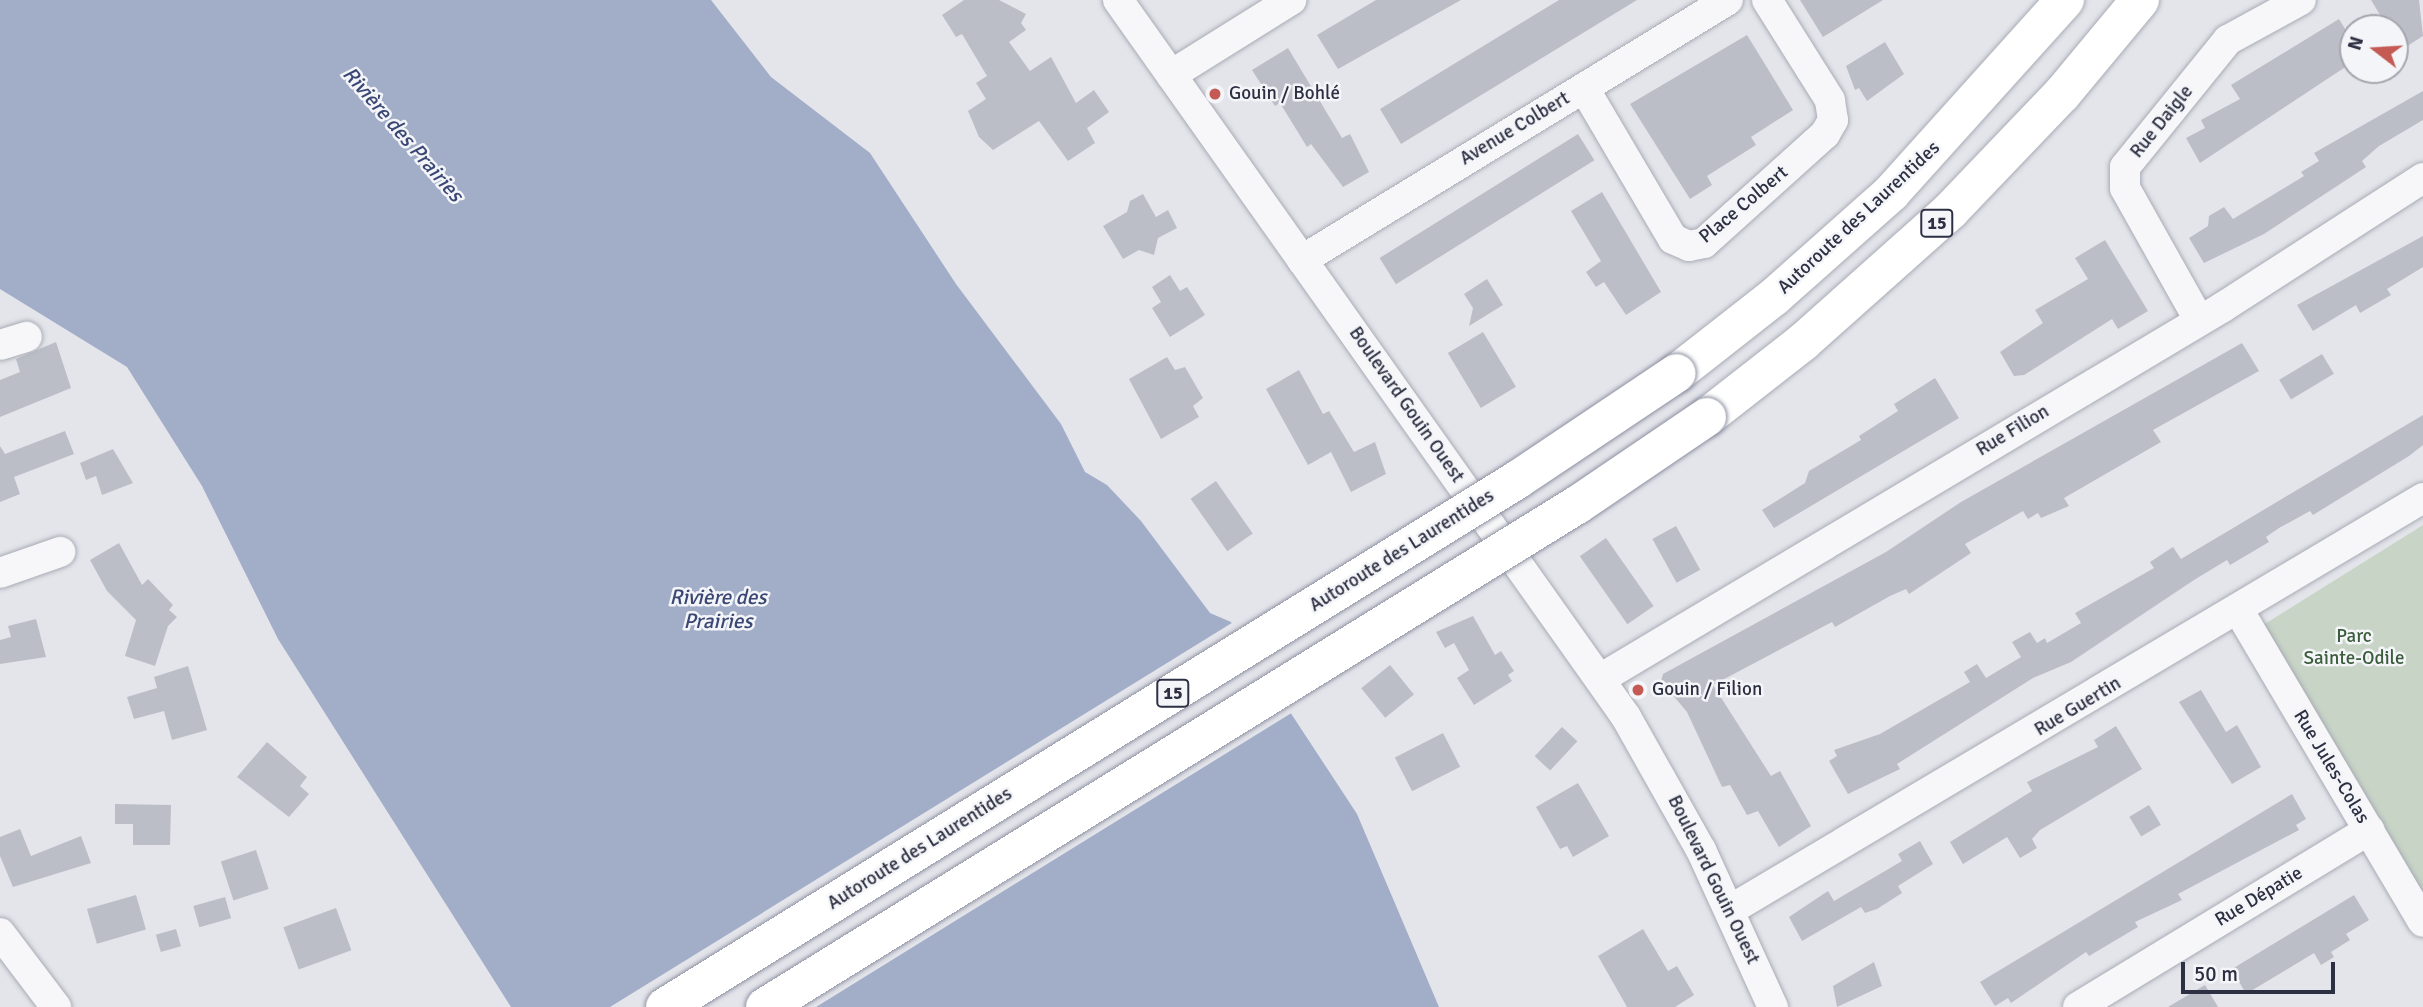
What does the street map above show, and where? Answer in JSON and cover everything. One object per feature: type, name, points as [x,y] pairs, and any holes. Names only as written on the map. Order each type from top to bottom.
[{"type":"highway","name":"Autoroute des Laurentides","points":[[664,1007],[1528,473],[1677,373],[1774,297],[1891,192],[2065,0]]},
{"type":"highway","name":"15","points":[[765,1007],[1566,511],[1707,417],[1803,342],[1951,210],[2045,113],[2140,0]]},
{"type":"street","name":"Boulevard Gouin Ouest","points":[[1118,0],[1600,679],[1667,786],[1730,910],[1773,1007]]},
{"type":"street","points":[[1171,75],[1291,0]]},
{"type":"street","name":"Avenue Colbert","points":[[1302,260],[1728,0]]},
{"type":"street","name":"Place Colbert","points":[[1584,88],[1673,239],[1689,247],[1704,243],[1833,120],[1830,100],[1767,0]]},
{"type":"street","name":"Rue Daigle","points":[[2199,320],[2126,188],[2125,167],[2228,40],[2301,0]]},
{"type":"street","name":"Rue Filion","points":[[1600,679],[2199,320],[2423,178]]},
{"type":"street","name":"Rue Guertin","points":[[1730,910],[2239,611],[2423,498]]},
{"type":"street","points":[[0,573],[60,552]]},
{"type":"street","name":"Rue Jules-Colas","points":[[2239,611],[2423,922]]},
{"type":"street","name":"Rue Dépatie","points":[[2078,1007],[2369,831]]},
{"type":"street","points":[[0,933],[56,1007]]},
{"type":"green space","name":"Parc Sainte-Odile","points":[[2423,525],[2423,898],[2263,625]]},
{"type":"water","name":"Rivière des Prairies","points":[[0,0],[711,0],[771,77],[870,153],[956,284],[1061,424],[1085,472],[1107,485],[1141,521],[1210,613],[1231,622],[1357,814],[1439,1007],[511,1007],[278,639],[202,486],[127,367],[0,289]]},
{"type":"pier","points":[[1235,621],[1293,712],[816,1007],[610,1007]]},
{"type":"building","points":[[964,0],[999,0],[1026,14],[1021,23],[1026,30],[1009,42],[1030,71],[1051,57],[1076,103],[1094,90],[1109,112],[1087,128],[1095,143],[1068,161],[1039,121],[993,150],[979,137],[968,111],[986,99],[976,83],[987,76],[962,34],[956,37],[942,15]]},
{"type":"building","points":[[1376,0],[1461,0],[1338,69],[1317,35]]},
{"type":"building","points":[[1559,0],[1637,0],[1401,144],[1380,109]]},
{"type":"building","points":[[1800,0],[1883,0],[1823,37]]},
{"type":"building","points":[[2371,0],[2419,0],[2423,36],[2409,45],[2409,14],[2380,14]]},
{"type":"building","points":[[2339,19],[2339,71],[2200,163],[2186,138],[2205,128],[2201,120],[2240,99],[2231,85]]},
{"type":"building","points":[[1747,35],[1793,110],[1751,137],[1756,145],[1707,176],[1712,185],[1690,199],[1630,104]]},
{"type":"building","points":[[1885,42],[1904,74],[1867,101],[1859,88],[1855,90],[1846,66]]},
{"type":"building","points":[[1288,48],[1342,138],[1350,134],[1369,172],[1343,187],[1311,144],[1307,147],[1280,103],[1275,106],[1252,70]]},
{"type":"building","points":[[2423,91],[2423,120],[2379,146],[2362,161],[2366,167],[2264,234],[2204,263],[2189,238],[2208,226],[2209,216],[2224,207],[2233,219],[2304,176],[2301,172],[2319,161],[2314,153]]},
{"type":"building","points":[[1578,134],[1594,160],[1396,284],[1380,258]]},
{"type":"building","points":[[1602,192],[1661,292],[1626,315],[1604,282],[1596,287],[1586,272],[1601,261],[1571,211]]},
{"type":"building","points":[[1143,194],[1156,217],[1168,210],[1177,228],[1158,238],[1154,255],[1139,250],[1123,259],[1103,226],[1127,212],[1130,201]]},
{"type":"building","points":[[2423,236],[2423,267],[2387,289],[2391,295],[2360,313],[2356,305],[2313,331],[2297,305]]},
{"type":"building","points":[[2105,240],[2148,311],[2118,329],[2112,319],[2024,375],[2014,376],[2000,352],[2043,323],[2035,310],[2088,279],[2075,258]]},
{"type":"building","points":[[1170,275],[1180,291],[1187,287],[1205,315],[1170,337],[1152,308],[1161,302],[1152,287]]},
{"type":"building","points":[[1487,279],[1503,305],[1469,326],[1473,308],[1464,294]]},
{"type":"building","points":[[1483,332],[1516,387],[1481,408],[1448,353]]},
{"type":"building","points":[[56,342],[71,388],[0,417],[0,380],[20,372],[16,359]]},
{"type":"building","points":[[2242,343],[2259,371],[2153,430],[2161,442],[2064,498],[2069,506],[2041,518],[2038,513],[2028,519],[2023,511],[1965,544],[1971,553],[1909,594],[1906,589],[1890,596],[1835,627],[1832,622],[1713,685],[1771,776],[1780,771],[1811,826],[1779,847],[1758,811],[1747,815],[1730,785],[1722,787],[1687,712],[1661,681],[1663,674],[1886,552],[1961,502]]},
{"type":"building","points":[[2322,354],[2334,374],[2291,399],[2279,380]]},
{"type":"building","points":[[1167,357],[1175,370],[1185,367],[1203,398],[1193,406],[1199,417],[1161,439],[1129,379]]},
{"type":"building","points":[[1299,370],[1323,414],[1329,411],[1354,452],[1375,442],[1386,474],[1351,492],[1331,452],[1308,465],[1266,389]]},
{"type":"building","points":[[1935,378],[1959,418],[1774,528],[1762,510],[1805,483],[1809,471],[1861,440],[1859,436],[1898,411],[1894,404]]},
{"type":"building","points":[[2423,415],[2423,445],[2409,456],[2313,515],[2310,511],[2279,528],[2266,537],[2269,542],[2230,565],[2227,560],[2194,580],[2071,662],[2033,678],[1897,764],[1900,769],[1848,794],[1829,761],[1837,756],[1834,750],[1880,734],[1970,682],[1964,672],[1977,664],[1986,678],[2021,657],[2012,642],[2030,632],[2037,643],[2045,638],[2047,643],[2081,623],[2075,613],[2154,568],[2150,562],[2173,547],[2181,559]]},
{"type":"building","points":[[65,431],[74,454],[14,477],[20,494],[0,502],[0,446],[5,454]]},
{"type":"building","points":[[113,449],[133,483],[102,495],[96,476],[86,480],[80,463]]},
{"type":"building","points":[[1216,481],[1253,533],[1227,551],[1191,499]]},
{"type":"building","points":[[1676,526],[1700,570],[1677,583],[1652,539]]},
{"type":"building","points":[[1606,538],[1654,606],[1627,624],[1580,556]]},
{"type":"building","points":[[119,543],[142,585],[148,579],[173,605],[169,610],[177,617],[168,626],[155,666],[125,656],[136,620],[107,591],[90,560]]},
{"type":"building","points":[[1473,616],[1495,655],[1501,651],[1514,671],[1508,675],[1512,681],[1474,705],[1457,678],[1469,670],[1454,643],[1445,648],[1436,632]]},
{"type":"building","points":[[36,619],[46,657],[0,664],[0,640],[11,637],[8,626]]},
{"type":"building","points":[[1390,665],[1414,695],[1385,718],[1361,688]]},
{"type":"building","points":[[188,666],[207,730],[172,740],[164,711],[134,719],[127,697],[157,688],[154,677]]},
{"type":"building","points":[[2201,690],[2226,732],[2237,725],[2261,767],[2232,784],[2179,702]]},
{"type":"building","points":[[2116,726],[2142,769],[2040,830],[2032,839],[2037,848],[2020,858],[2007,837],[1963,864],[1950,842],[2032,791],[2027,782],[2098,747],[2094,740]]},
{"type":"building","points":[[1562,727],[1577,741],[1550,771],[1535,756]]},
{"type":"building","points":[[1443,733],[1460,767],[1412,791],[1395,758]]},
{"type":"building","points":[[267,742],[307,777],[300,786],[309,794],[289,817],[237,777]]},
{"type":"building","points":[[1578,783],[1609,836],[1573,857],[1567,846],[1560,849],[1536,807]]},
{"type":"building","points":[[2292,794],[2306,819],[2296,825],[2299,830],[2178,894],[2182,900],[2135,922],[2138,927],[2089,956],[2086,952],[2011,1003],[2008,998],[1995,1006],[1980,982]]},
{"type":"building","points":[[115,804],[171,805],[170,845],[133,845],[133,824],[115,824]]},
{"type":"building","points":[[2149,805],[2161,825],[2141,837],[2129,817]]},
{"type":"building","points":[[20,829],[31,856],[81,836],[91,863],[13,887],[0,856],[0,837]]},
{"type":"building","points":[[1920,841],[1933,864],[1898,886],[1902,893],[1877,909],[1865,913],[1861,907],[1802,941],[1789,917],[1828,891],[1834,901],[1902,861],[1898,854]]},
{"type":"building","points":[[256,850],[269,889],[233,900],[221,861]]},
{"type":"building","points":[[136,895],[146,930],[97,944],[87,909]]},
{"type":"building","points":[[2354,895],[2369,920],[2346,934],[2350,940],[2331,952],[2334,957],[2321,965],[2314,953],[2246,994],[2232,969]]},
{"type":"building","points":[[225,897],[231,918],[199,927],[193,906]]},
{"type":"building","points":[[336,908],[351,950],[299,969],[283,927]]},
{"type":"building","points":[[176,929],[181,946],[161,952],[156,935]]},
{"type":"building","points":[[1643,929],[1668,971],[1677,966],[1694,995],[1675,1007],[1627,1007],[1598,956]]},
{"type":"building","points":[[1874,962],[1882,986],[1837,1007],[1833,986]]},
{"type":"building","points":[[2205,985],[2218,1007],[2168,1007]]},
{"type":"place","name":"Gouin / Bohlé","points":[[1215,94]]},
{"type":"place","name":"Gouin / Filion","points":[[1638,690]]}]
